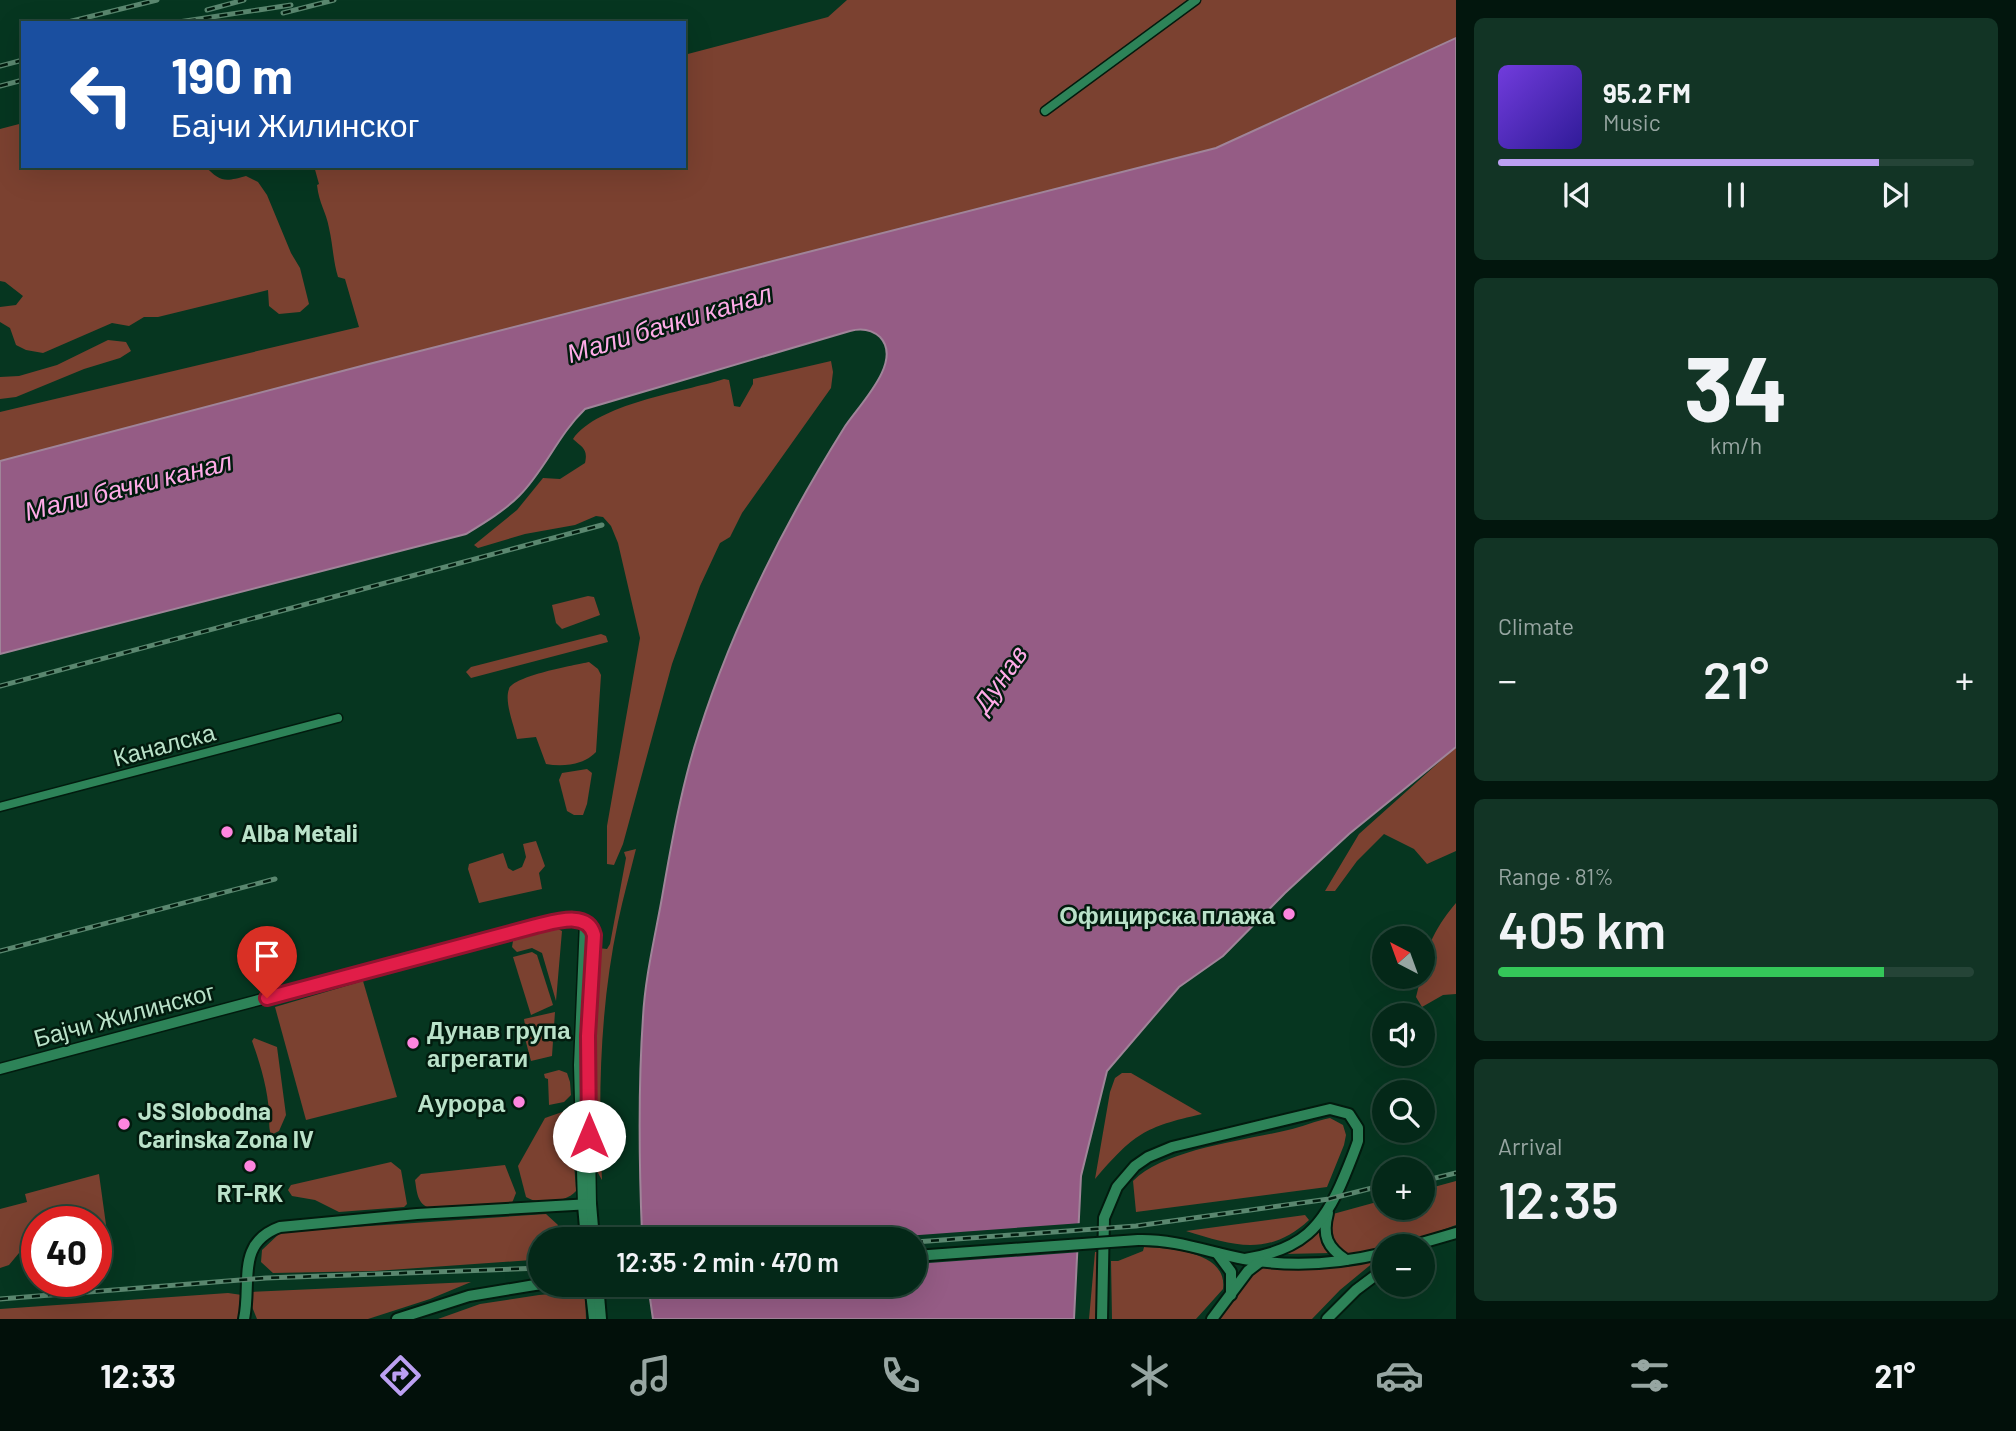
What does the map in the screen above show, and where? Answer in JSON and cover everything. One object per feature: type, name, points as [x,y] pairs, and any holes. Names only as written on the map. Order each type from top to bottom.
[{"type":"main road","points":[[1102,1319],[1104,1218],[1112,1197],[1125,1176],[1148,1157],[1183,1143],[1330,1109],[1343,1111],[1356,1122],[1358,1135],[1356,1146],[1328,1211],[1325,1230],[1327,1242],[1346,1260]]},
{"type":"main road","points":[[586,1227],[587,1204]]},
{"type":"main road","points":[[587,1204],[592,1227]]},
{"type":"main road","points":[[244,1319],[247,1269],[253,1249],[261,1237],[280,1227],[418,1214],[587,1204]]},
{"type":"main road","points":[[1245,1259],[1276,1252],[1295,1244],[1313,1230],[1328,1211]]},
{"type":"main road","points":[[1435,1240],[1456,1233]]},
{"type":"main road","points":[[927,1255],[1138,1240],[1172,1242],[1261,1261],[1303,1263],[1372,1256]]},
{"type":"main road","points":[[1217,1253],[1231,1272],[1231,1297]]},
{"type":"main road","points":[[1212,1319],[1248,1272],[1261,1261]]},
{"type":"main road","points":[[1327,1319],[1372,1278]]},
{"type":"main road","points":[[399,1319],[469,1296],[528,1286]]},
{"type":"main road","points":[[591,1297],[594,1319]]},
{"type":"main road","points":[[599,1297],[601,1319]]},
{"type":"main road","points":[[247,1301],[254,1319]]},
{"type":"street","points":[[1045,111],[1196,0]]},
{"type":"street","name":"Каналска","points":[[0,807],[338,718]]},
{"type":"street","name":"Бајчи Жилинског","points":[[0,1069],[536,926],[569,920],[585,922],[593,930],[590,935],[587,1204]]},
{"type":"shaded area","points":[[847,0],[1456,0],[1456,38],[1216,148],[0,461],[0,412],[359,327],[345,279],[338,277],[315,168],[686,168],[686,54],[828,17]]},
{"type":"shaded area","points":[[21,124],[21,168],[207,168],[223,179],[246,176],[258,182],[267,195],[300,268],[309,304],[300,312],[279,314],[269,306],[268,290],[158,317],[144,317],[129,326],[112,323],[43,353],[16,345],[10,328],[0,322],[0,307],[16,305],[23,296],[0,281],[0,129]]},
{"type":"shaded area","points":[[108,340],[126,342],[131,351],[120,358],[84,369],[16,397],[0,399],[0,377],[19,376],[57,365]]},
{"type":"shaded area","points":[[831,361],[831,388],[742,513],[730,537],[720,543],[700,586],[672,664],[623,844],[614,865],[607,864],[607,826],[640,638],[618,543],[611,526],[603,517],[596,516],[575,525],[525,534],[478,548],[474,545],[517,510],[543,478],[560,479],[585,463],[585,452],[573,439],[601,417],[642,401],[724,379],[729,380],[734,406],[740,407],[753,384],[753,379]]},
{"type":"shaded area","points":[[588,596],[594,597],[600,615],[562,629],[556,623],[552,605]]},
{"type":"shaded area","points":[[601,634],[606,636],[608,642],[471,678],[466,672],[471,667]]},
{"type":"shaded area","points":[[589,662],[601,675],[596,752],[586,760],[573,764],[546,764],[536,737],[517,739],[509,707],[509,689],[513,684],[532,676]]},
{"type":"shaded area","points":[[1456,747],[1456,851],[1427,864],[1414,849],[1384,834],[1357,861],[1335,891],[1325,891],[1359,834]]},
{"type":"shaded area","points":[[587,769],[592,773],[587,804],[583,815],[574,815],[567,811],[559,780],[562,773]]},
{"type":"shaded area","points":[[536,841],[545,866],[539,873],[542,889],[479,903],[468,869],[469,864],[503,853],[508,868],[513,871],[522,867],[526,857],[523,844]]},
{"type":"shaded area","points":[[636,849],[620,913],[607,986],[600,1116],[602,1180],[594,1166],[593,1031],[598,948],[607,949],[610,944],[626,858],[624,852]]},
{"type":"shaded area","points":[[1456,903],[1456,994],[1443,995],[1429,1003],[1420,1003],[1416,997],[1418,989],[1435,989],[1435,934]]},
{"type":"shaded area","points":[[556,928],[562,931],[556,1001],[542,953],[532,948],[517,952],[512,947],[513,941]]},
{"type":"shaded area","points":[[532,952],[537,955],[553,1005],[531,1015],[513,957]]},
{"type":"shaded area","points":[[363,981],[397,1097],[306,1120],[275,1007]]},
{"type":"shaded area","points":[[555,1012],[552,1056],[531,1061],[522,1027],[525,1025],[524,1019]]},
{"type":"shaded area","points":[[254,1038],[277,1047],[286,1115],[279,1131],[271,1135],[267,1095],[252,1041]]},
{"type":"shaded area","points":[[559,1070],[567,1073],[571,1095],[564,1102],[549,1105],[548,1079],[544,1074]]},
{"type":"shaded area","points":[[1122,1073],[1131,1073],[1202,1114],[1166,1123],[1141,1134],[1095,1179],[1110,1092],[1115,1078]]},
{"type":"shaded area","points":[[565,1111],[570,1114],[571,1120],[576,1191],[559,1200],[531,1200],[526,1197],[518,1166],[545,1118]]},
{"type":"shaded area","points":[[1330,1118],[1343,1125],[1346,1135],[1327,1187],[1136,1212],[1133,1181],[1164,1161]]},
{"type":"shaded area","points":[[391,1162],[401,1170],[407,1204],[404,1207],[339,1212],[315,1200],[292,1196],[288,1190],[291,1185]]},
{"type":"shaded area","points":[[505,1165],[516,1193],[512,1203],[430,1208],[422,1204],[418,1197],[415,1180],[421,1174]]},
{"type":"shaded area","points":[[99,1174],[103,1206],[21,1206],[21,1253],[9,1265],[0,1268],[0,1209],[27,1202],[25,1194]]},
{"type":"shaded area","points":[[1456,1181],[1456,1225],[1429,1234],[1372,1234],[1372,1251],[1356,1254],[1341,1252],[1332,1241],[1330,1224],[1333,1214],[1372,1203],[1372,1220],[1435,1220],[1435,1187]]},
{"type":"shaded area","points":[[546,1214],[558,1225],[528,1227],[528,1260],[375,1271],[273,1273],[261,1262],[262,1250],[281,1232]]},
{"type":"shaded area","points":[[1305,1215],[1309,1220],[1294,1232],[1265,1244],[1235,1244],[1186,1231]]},
{"type":"shaded area","points":[[1319,1228],[1322,1245],[1331,1253],[1283,1254]]},
{"type":"shaded area","points":[[1144,1247],[1196,1254],[1217,1267],[1222,1277],[1223,1289],[1196,1319],[1112,1319],[1111,1261],[1143,1251]]},
{"type":"shaded area","points":[[1095,1252],[1101,1252],[1099,1319],[1089,1319]]},
{"type":"shaded area","points":[[1372,1257],[1372,1264],[1340,1290],[1312,1319],[1218,1319],[1246,1277],[1262,1263]]},
{"type":"shaded area","points":[[471,1282],[430,1299],[368,1319],[257,1319],[250,1302],[250,1292]]},
{"type":"shaded area","points":[[228,1293],[242,1295],[240,1319],[0,1319],[0,1309]]},
{"type":"shaded area","points":[[528,1297],[585,1297],[586,1319],[438,1319],[480,1304]]},
{"type":"water","points":[[1456,38],[1456,747],[1349,834],[1285,893],[1223,956],[1179,987],[1107,1071],[1081,1176],[1074,1319],[653,1319],[650,1297],[927,1297],[927,1227],[642,1227],[640,1098],[644,1003],[687,774],[713,692],[762,576],[822,464],[883,371],[886,347],[877,334],[866,330],[850,331],[585,409],[519,496],[466,534],[0,654],[0,461],[1216,148]]},
{"type":"pier","points":[[1082,1223],[1081,1252],[927,1263],[927,1234]]},
{"type":"railway","points":[[72,21],[157,0]]},
{"type":"railway","points":[[207,10],[244,0]]},
{"type":"railway","points":[[283,13],[334,0]]},
{"type":"railway","points":[[185,21],[291,5]]},
{"type":"railway","points":[[0,66],[21,61]]},
{"type":"railway","points":[[0,86],[21,81]]},
{"type":"railway","points":[[0,686],[602,525]]},
{"type":"railway","points":[[0,951],[275,879]]},
{"type":"railway","points":[[1435,1178],[1456,1173]]},
{"type":"railway","points":[[927,1241],[1136,1226],[1329,1199],[1372,1188]]},
{"type":"railway","points":[[0,1299],[266,1278],[528,1268]]},
{"type":"place","name":"Alba Metali","points":[[227,832]]},
{"type":"place","name":"Официрска плажа","points":[[1289,914]]},
{"type":"place","name":"Дунав група агрегати","points":[[413,1043]]},
{"type":"place","name":"Аурора","points":[[519,1102]]},
{"type":"place","name":"JS Slobodna Carinska Zona IV","points":[[124,1124]]},
{"type":"place","name":"RT-RK","points":[[250,1166]]},
{"type":"route","points":[[267,998],[536,926],[569,920],[585,922],[590,925],[594,935],[588,1036],[589,1136]]},
{"type":"water label","name":"Мали бачки канал","points":[[669,322]]},
{"type":"water label","name":"Мали бачки канал","points":[[128,485]]},
{"type":"water label","name":"Дунав","points":[[999,678]]}]
